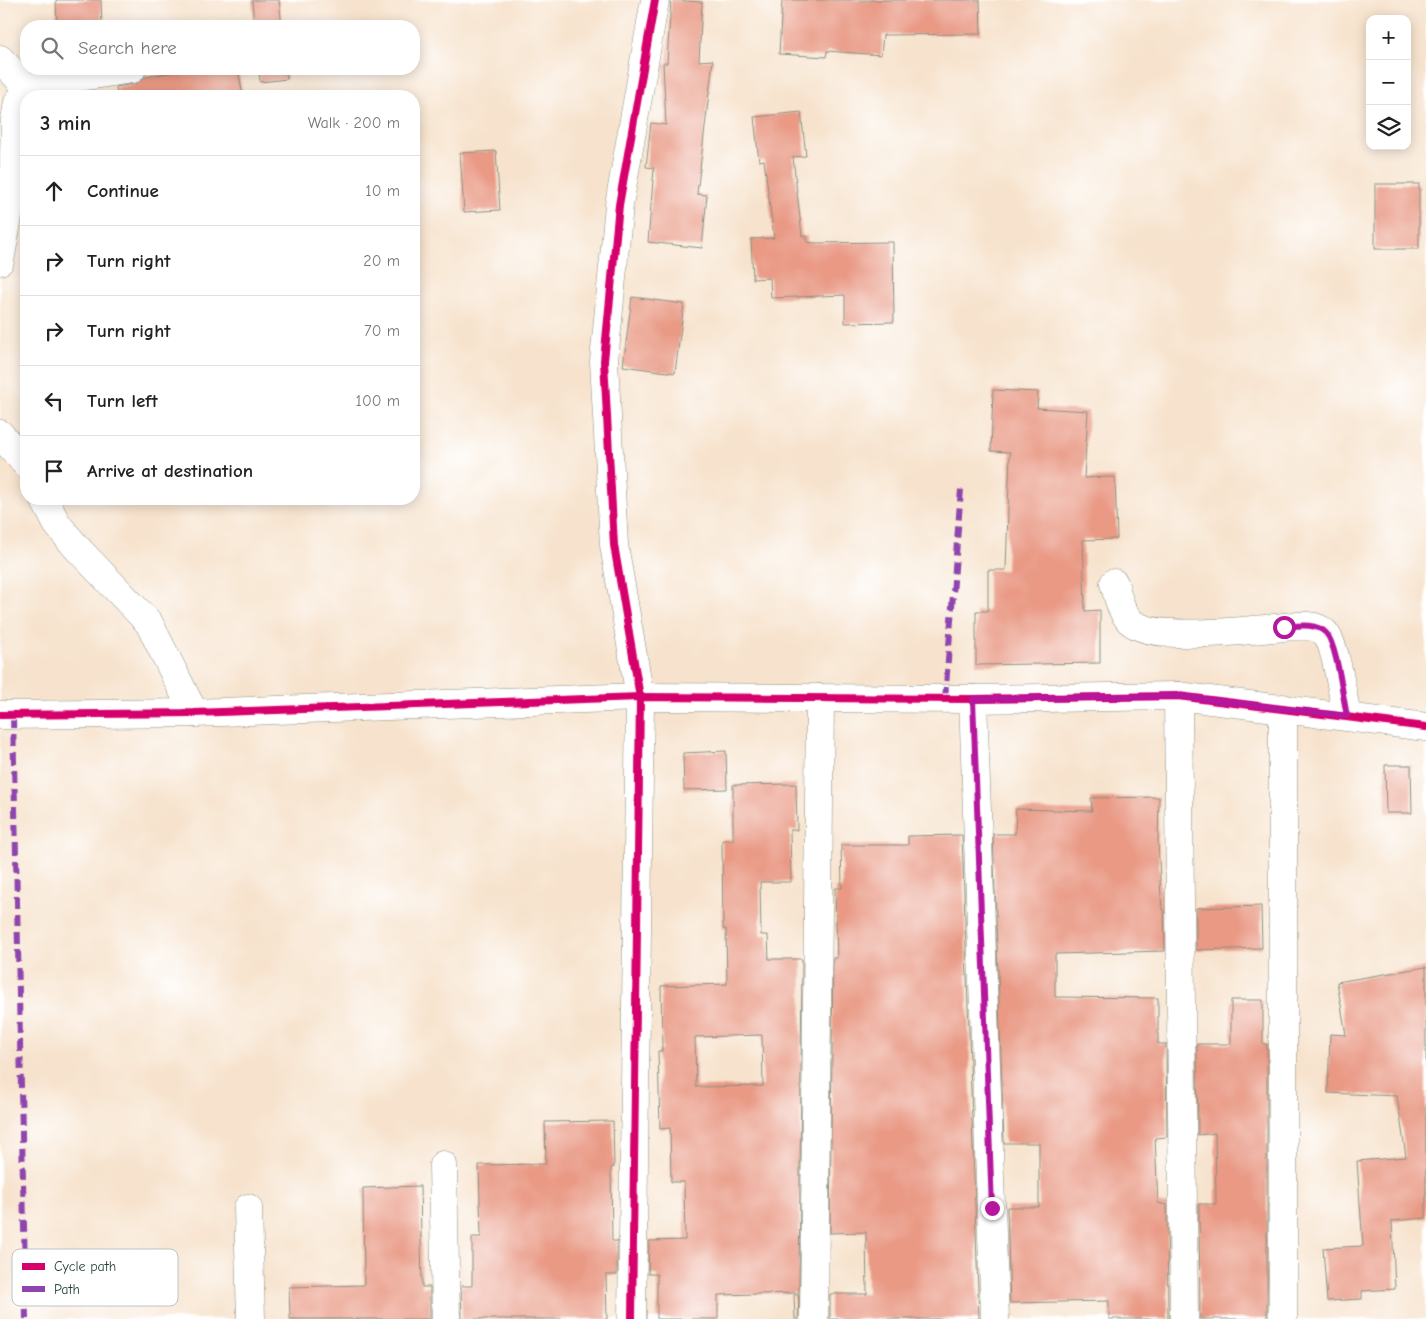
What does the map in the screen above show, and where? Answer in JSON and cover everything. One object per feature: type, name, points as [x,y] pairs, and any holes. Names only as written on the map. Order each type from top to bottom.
[{"type":"street","points":[[632,1319],[640,697],[614,545],[604,361],[619,205],[655,0]]},
{"type":"street","points":[[0,59],[29,89],[41,83],[93,75]]},
{"type":"street","points":[[0,261],[13,190],[15,120],[20,100]]},
{"type":"street","points":[[0,434],[20,457]]},
{"type":"street","points":[[0,462],[20,469]]},
{"type":"street","points":[[47,505],[56,524],[149,622],[194,713]]},
{"type":"street","points":[[1114,583],[1122,611],[1132,622],[1145,629],[1174,633],[1217,633],[1301,626],[1315,627],[1326,633],[1334,652],[1347,716]]},
{"type":"street","points":[[0,714],[194,713],[640,697],[973,699],[1178,696],[1347,716],[1426,728]]},
{"type":"street","points":[[1178,696],[1184,1319]]},
{"type":"street","points":[[814,1319],[820,698]]},
{"type":"street","points":[[973,699],[995,1319]]},
{"type":"street","points":[[1283,708],[1283,1319]]},
{"type":"street","points":[[443,1165],[446,1319]]},
{"type":"street","points":[[248,1208],[251,1319]]},
{"type":"building","points":[[56,0],[101,0],[102,20],[57,20]]},
{"type":"building","points":[[252,0],[279,0],[281,20],[254,20]]},
{"type":"building","points":[[671,0],[702,2],[699,61],[713,60],[697,194],[707,195],[702,248],[648,242],[654,168],[646,167],[651,123],[666,125],[663,63],[667,63]]},
{"type":"building","points":[[782,0],[980,0],[981,34],[883,35],[881,55],[827,51],[826,57],[779,54]]},
{"type":"building","points":[[156,75],[239,75],[242,90],[116,90],[116,87],[135,84],[145,77]]},
{"type":"building","points":[[259,75],[287,75],[287,79],[260,82]]},
{"type":"building","points":[[801,112],[806,156],[793,157],[802,236],[807,236],[807,242],[815,243],[893,242],[894,322],[845,323],[845,295],[771,298],[770,278],[753,279],[751,239],[774,238],[764,160],[759,161],[754,117]]},
{"type":"building","points":[[496,151],[500,210],[464,212],[460,153]]},
{"type":"building","points":[[1375,184],[1419,184],[1419,249],[1375,249]]},
{"type":"building","points":[[632,297],[684,304],[675,373],[623,366]]},
{"type":"building","points":[[993,390],[1038,392],[1037,408],[1088,411],[1084,478],[1115,477],[1117,539],[1083,540],[1085,611],[1100,610],[1100,663],[976,665],[976,611],[988,611],[988,570],[1006,570],[1010,452],[991,451]]},
{"type":"building","points":[[726,751],[727,789],[684,790],[683,753]]},
{"type":"building","points":[[1385,765],[1411,765],[1412,813],[1386,813]]},
{"type":"building","points":[[796,784],[797,830],[790,830],[791,882],[760,882],[761,935],[768,935],[769,959],[802,959],[799,1293],[718,1295],[718,1319],[657,1319],[657,1274],[648,1274],[649,1241],[685,1240],[684,1182],[671,1182],[670,1128],[660,1129],[658,1051],[662,1051],[661,986],[727,984],[726,929],[723,929],[722,840],[733,840],[733,785]],"holes":[[[762,1035],[763,1086],[696,1087],[695,1037]]]},
{"type":"building","points":[[1159,797],[1158,841],[1161,898],[1162,909],[1164,909],[1165,951],[1055,954],[1055,997],[1158,998],[1158,1044],[1166,1044],[1167,1137],[1155,1138],[1158,1203],[1167,1205],[1168,1319],[1109,1319],[1109,1301],[1010,1303],[1007,1207],[1039,1207],[1039,1143],[1004,1143],[993,834],[1015,834],[1016,809],[1092,811],[1091,798]]},
{"type":"building","points":[[962,835],[979,1319],[830,1319],[830,1294],[867,1294],[866,1232],[830,1233],[833,958],[837,958],[835,888],[842,888],[841,845],[908,845],[908,836]]},
{"type":"building","points":[[1261,906],[1262,948],[1196,950],[1196,908]]},
{"type":"building","points":[[1426,967],[1426,1218],[1392,1221],[1395,1289],[1362,1291],[1362,1299],[1327,1301],[1323,1248],[1363,1246],[1357,1161],[1406,1157],[1397,1096],[1328,1093],[1330,1034],[1346,1035],[1337,982]]},
{"type":"building","points":[[1231,1000],[1263,1000],[1263,1044],[1267,1044],[1267,1319],[1200,1319],[1199,1204],[1216,1204],[1215,1133],[1198,1135],[1197,1044],[1231,1044]]},
{"type":"building","points":[[613,1121],[614,1167],[611,1168],[612,1241],[617,1241],[617,1275],[606,1275],[607,1319],[462,1319],[461,1286],[472,1286],[472,1237],[481,1237],[479,1165],[546,1164],[545,1122]]},
{"type":"building","points":[[420,1186],[422,1287],[430,1287],[430,1319],[290,1319],[289,1287],[364,1285],[363,1188]]},
{"type":"building","points":[[794,1295],[799,1295],[798,1319],[795,1319]]},
{"type":"marked path","points":[[945,699],[961,489]]},
{"type":"marked path","points":[[13,716],[24,1249]]},
{"type":"marked path","points":[[26,1306],[26,1319]]},
{"type":"cycle path","points":[[632,1319],[640,697],[614,545],[604,361],[619,205],[655,0]]},
{"type":"cycle path","points":[[0,715],[194,713],[640,697],[973,699],[1178,696],[1426,727]]},
{"type":"route","points":[[992,1208],[973,699],[1178,696],[1347,716],[1334,652],[1326,633],[1315,627],[1284,627]]}]
